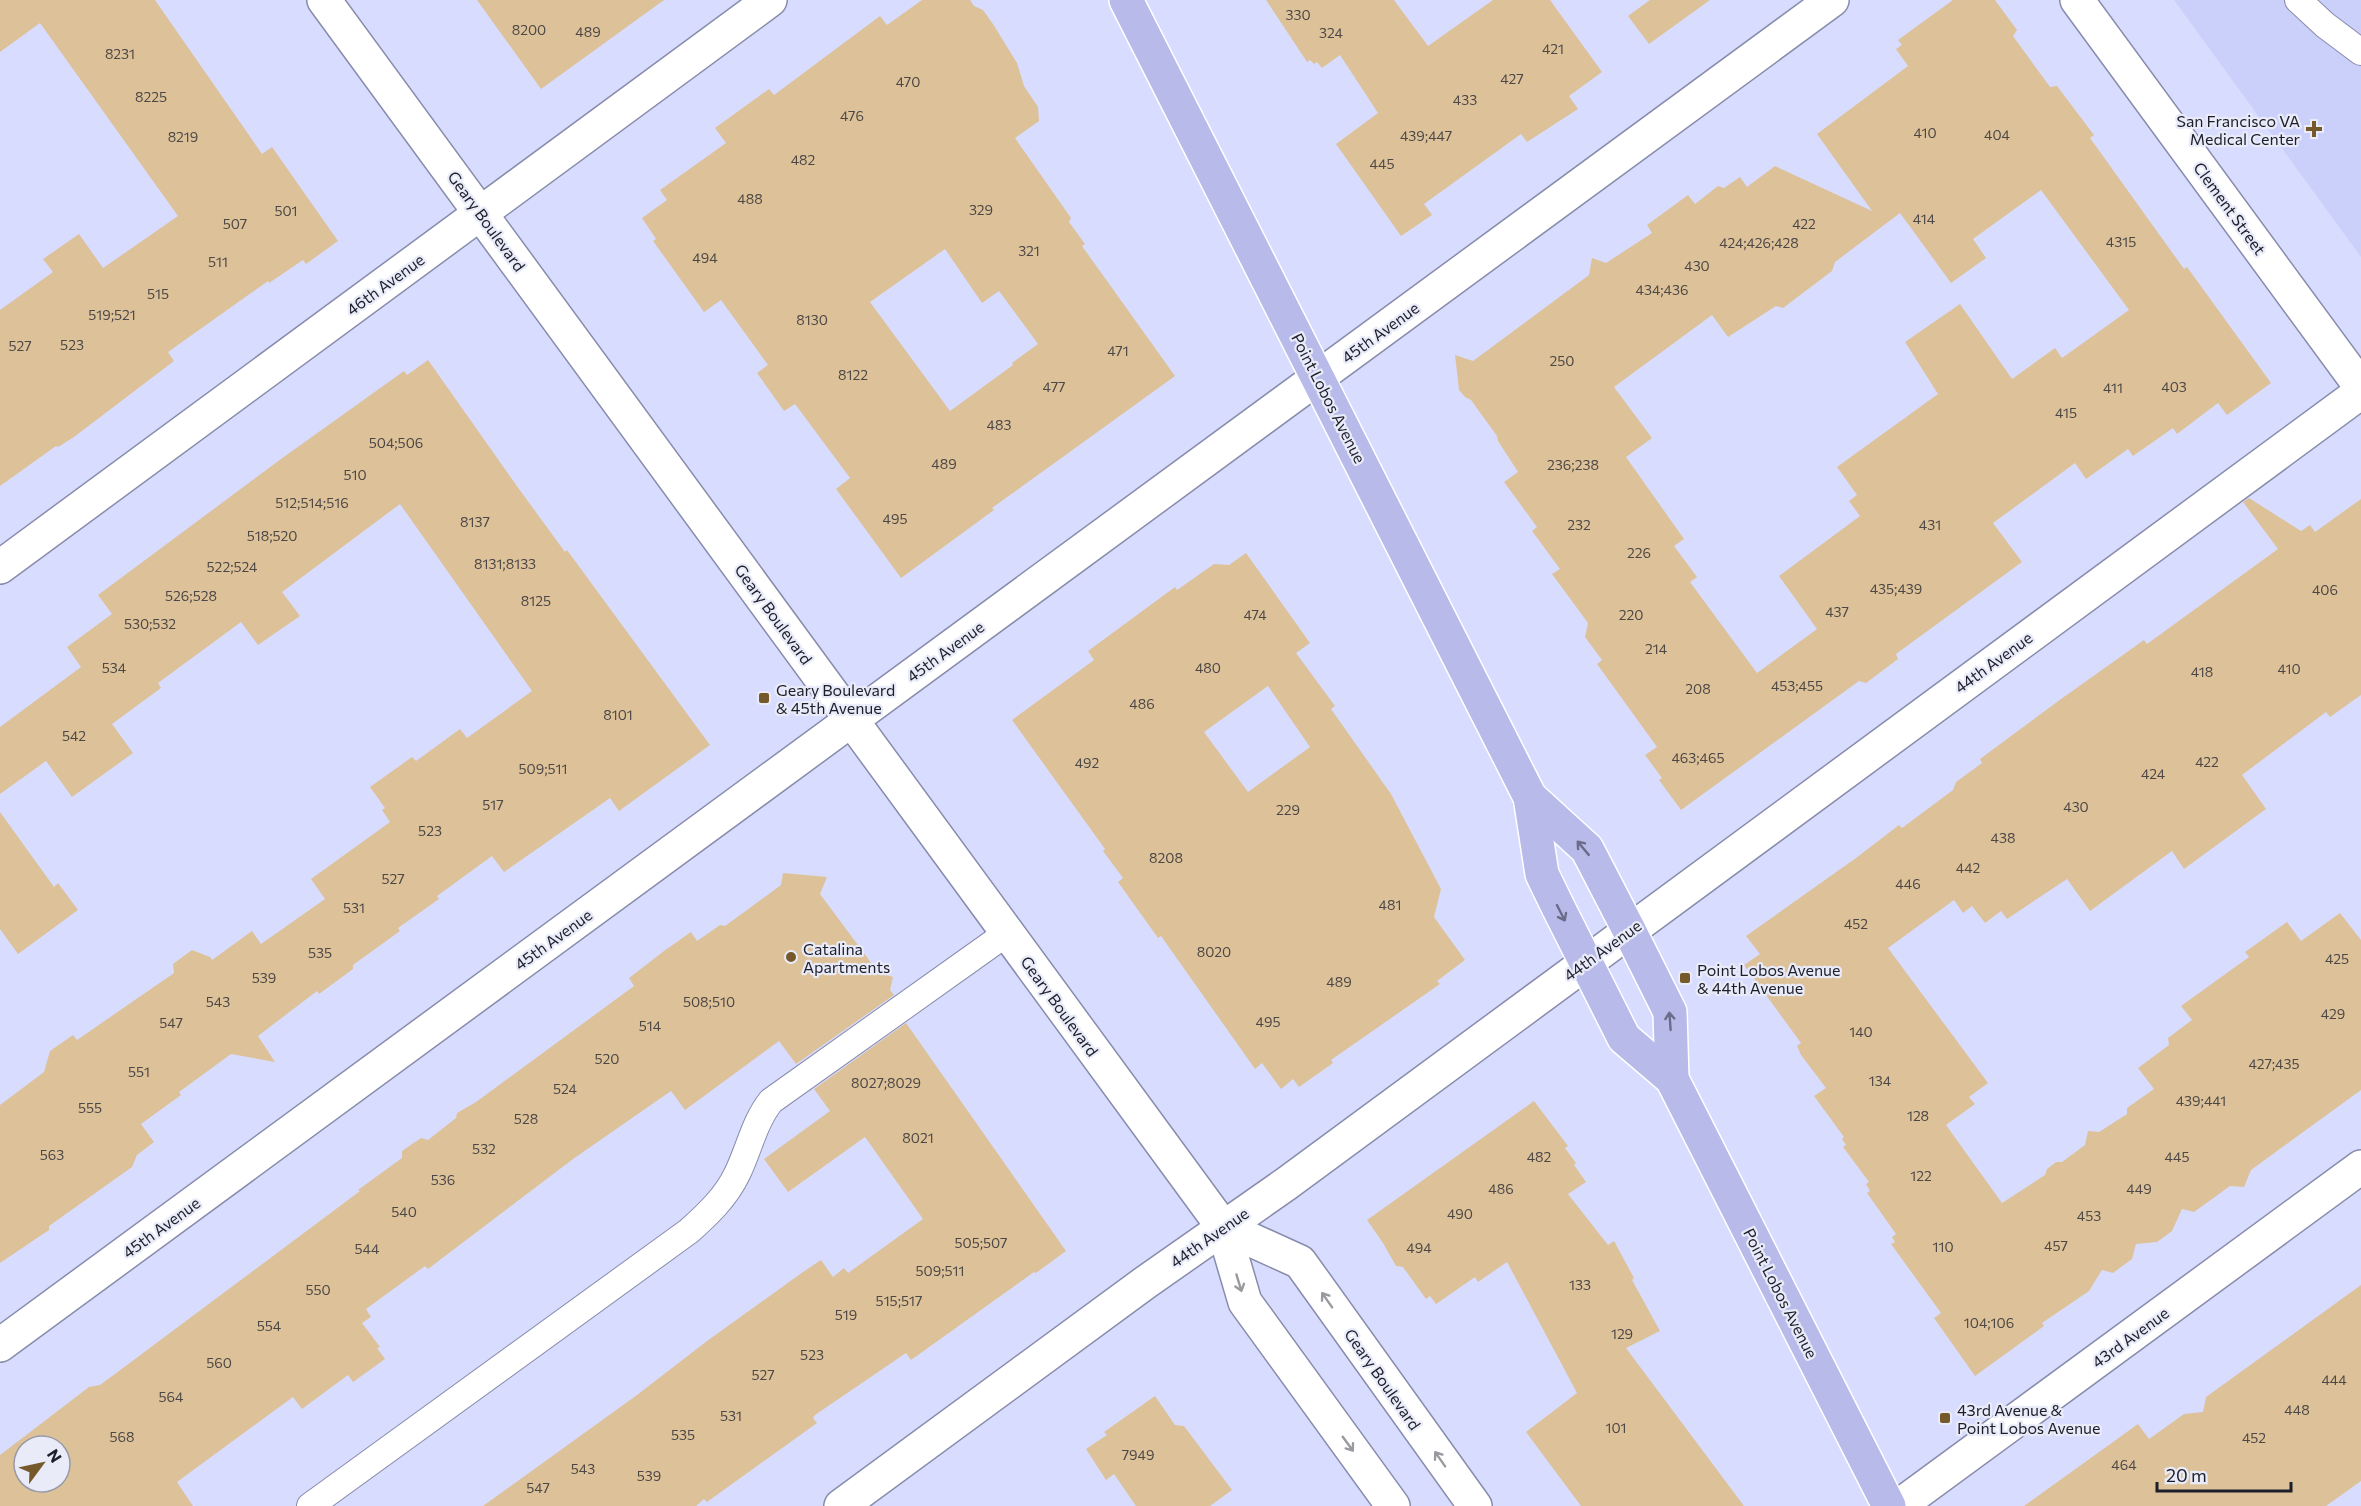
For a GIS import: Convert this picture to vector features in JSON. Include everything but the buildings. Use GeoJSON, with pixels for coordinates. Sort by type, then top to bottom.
{"type":"FeatureCollection","features":[{"type":"Feature","properties":{"kind":"main road","name":"Point Lobos Avenue"},"geometry":{"type":"LineString","coordinates":[[1126,0],[1530,797],[1542,874],[1585,962],[1624,1038],[1672,1079],[1889,1506]]}},
{"type":"Feature","properties":{"kind":"main road","name":"Point Lobos Avenue"},"geometry":{"type":"LineString","coordinates":[[1530,797],[1587,849],[1629,930],[1670,1012],[1672,1079]]}},
{"type":"Feature","properties":{"kind":"street","name":"Geary Boulevard"},"geometry":{"type":"LineString","coordinates":[[324,0],[1223,1227],[1245,1302],[1393,1506]]}},
{"type":"Feature","properties":{"kind":"street","name":"46th Avenue"},"geometry":{"type":"LineString","coordinates":[[0,567],[770,0]]}},
{"type":"Feature","properties":{"kind":"street","name":"45th Avenue"},"geometry":{"type":"LineString","coordinates":[[0,1345],[1832,0]]}},
{"type":"Feature","properties":{"kind":"street","name":"Clement Street"},"geometry":{"type":"LineString","coordinates":[[2077,0],[2361,387]]}},
{"type":"Feature","properties":{"kind":"street","name":"44th Avenue"},"geometry":{"type":"LineString","coordinates":[[841,1506],[1146,1282],[1286,1184],[2361,392]]}},
{"type":"Feature","properties":{"kind":"street","name":"43rd Avenue"},"geometry":{"type":"LineString","coordinates":[[1899,1506],[2361,1167]]}},
{"type":"Feature","properties":{"kind":"street","name":"Geary Boulevard"},"geometry":{"type":"LineString","coordinates":[[1223,1227],[1300,1262],[1474,1506]]}},
{"type":"Feature","properties":{"kind":"lane"},"geometry":{"type":"LineString","coordinates":[[2298,0],[2325,25],[2361,52]]}},
{"type":"Feature","properties":{"kind":"lane"},"geometry":{"type":"LineString","coordinates":[[310,1506],[688,1231],[714,1208],[727,1191],[737,1174],[762,1112],[771,1101],[1007,933]]}},
{"type":"Feature","properties":{"kind":"shaded area","name":"San Francisco VA Medical Center"},"geometry":{"type":"Polygon","coordinates":[[[2174,0],[2361,0],[2361,257],[2174,0]]]}},
{"type":"Feature","properties":{"kind":"place","name":"San Francisco VA Medical Center"},"geometry":{"type":"Point","coordinates":[2314,129]}},
{"type":"Feature","properties":{"kind":"place","name":"Geary Boulevard & 45th Avenue"},"geometry":{"type":"Point","coordinates":[764,698]}},
{"type":"Feature","properties":{"kind":"place","name":"Catalina Apartments"},"geometry":{"type":"Point","coordinates":[791,957]}},
{"type":"Feature","properties":{"kind":"place","name":"Point Lobos Avenue & 44th Avenue"},"geometry":{"type":"Point","coordinates":[1685,978]}},
{"type":"Feature","properties":{"kind":"place","name":"43rd Avenue & Point Lobos Avenue"},"geometry":{"type":"Point","coordinates":[1945,1418]}}]}
